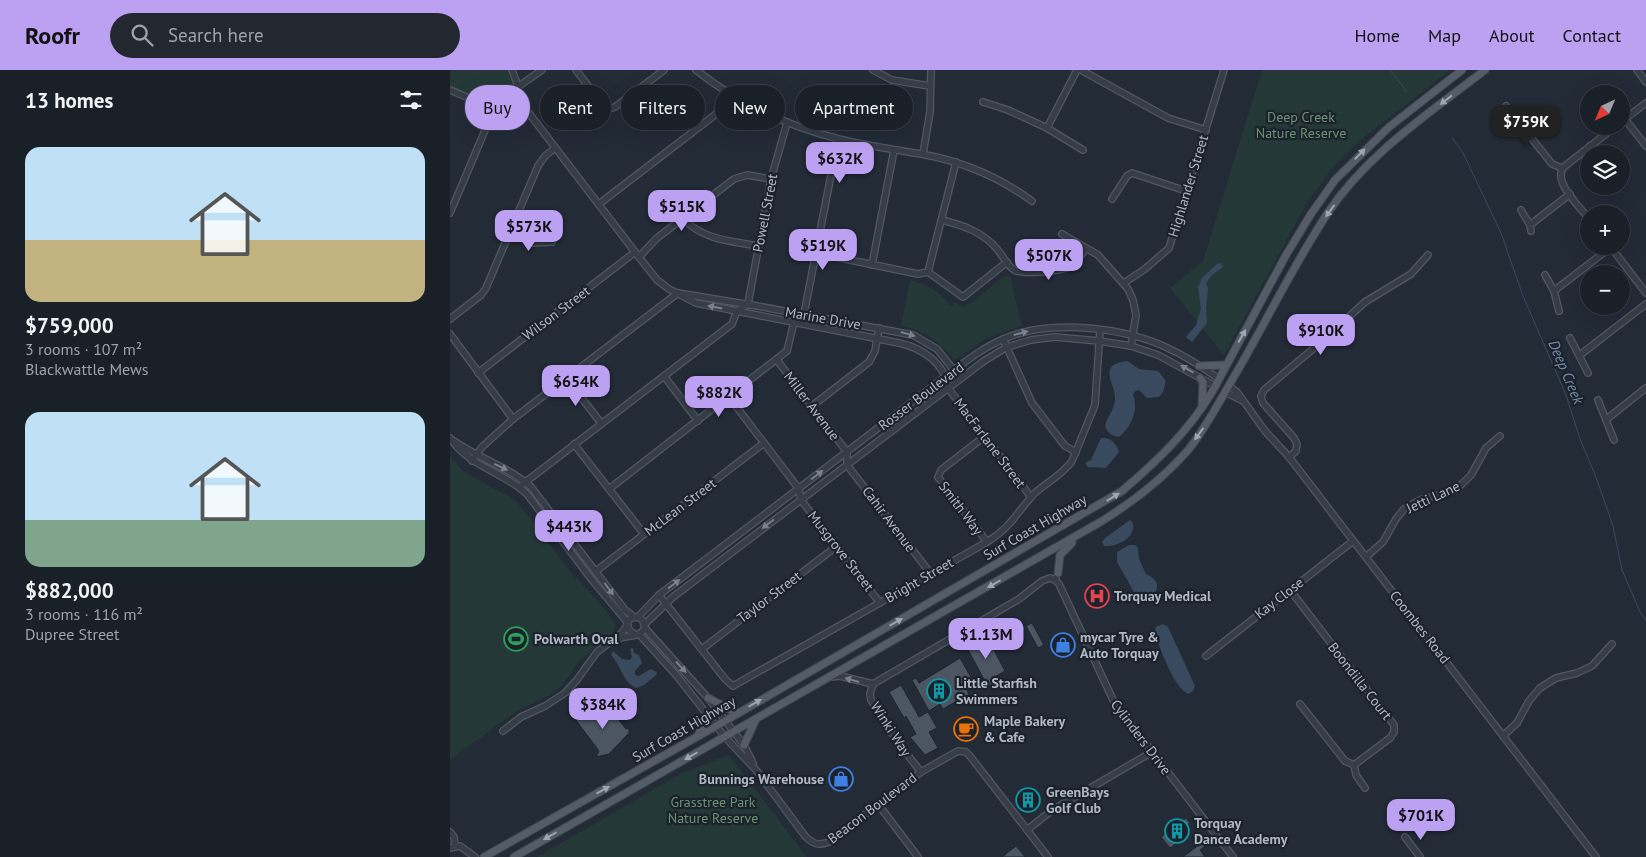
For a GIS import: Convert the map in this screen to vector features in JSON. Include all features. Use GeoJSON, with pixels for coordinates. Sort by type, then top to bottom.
{"type":"FeatureCollection","features":[{"type":"Feature","properties":{"kind":"main road","name":"Surf Coast Highway"},"geometry":{"type":"LineString","coordinates":[[484,857],[725,721],[1122,491],[1167,452],[1202,407],[1311,214],[1335,180],[1389,127],[1462,70]]}},
{"type":"Feature","properties":{"kind":"main road","name":"Surf Coast Highway"},"geometry":{"type":"LineString","coordinates":[[514,857],[1102,521],[1135,499],[1170,468],[1203,430],[1284,286],[1328,213],[1360,172],[1394,140],[1485,70]]}},
{"type":"Feature","properties":{"kind":"main road"},"geometry":{"type":"LineString","coordinates":[[1273,280],[1284,286]]}},
{"type":"Feature","properties":{"kind":"main road"},"geometry":{"type":"LineString","coordinates":[[1200,366],[1226,365]]}},
{"type":"Feature","properties":{"kind":"main road"},"geometry":{"type":"LineString","coordinates":[[1200,378],[1203,382],[1202,407]]}},
{"type":"Feature","properties":{"kind":"main road"},"geometry":{"type":"LineString","coordinates":[[1217,382],[1227,389]]}},
{"type":"Feature","properties":{"kind":"main road"},"geometry":{"type":"LineString","coordinates":[[1056,576],[1058,562],[1063,550],[1095,529],[1102,521]]}},
{"type":"Feature","properties":{"kind":"main road"},"geometry":{"type":"LineString","coordinates":[[708,698],[738,713]]}},
{"type":"Feature","properties":{"kind":"main road"},"geometry":{"type":"LineString","coordinates":[[698,736],[706,713]]}},
{"type":"Feature","properties":{"kind":"main road"},"geometry":{"type":"LineString","coordinates":[[744,745],[756,719]]}},
{"type":"Feature","properties":{"kind":"street"},"geometry":{"type":"LineString","coordinates":[[512,70],[518,85]]}},
{"type":"Feature","properties":{"kind":"street"},"geometry":{"type":"LineString","coordinates":[[520,85],[542,70]]}},
{"type":"Feature","properties":{"kind":"street"},"geometry":{"type":"LineString","coordinates":[[576,70],[602,105],[609,109],[615,107],[664,70]]}},
{"type":"Feature","properties":{"kind":"street"},"geometry":{"type":"LineString","coordinates":[[696,70],[718,85]]}},
{"type":"Feature","properties":{"kind":"street"},"geometry":{"type":"LineString","coordinates":[[873,70],[892,80],[930,86]]}},
{"type":"Feature","properties":{"kind":"street"},"geometry":{"type":"LineString","coordinates":[[923,154],[930,112],[931,70]]}},
{"type":"Feature","properties":{"kind":"street"},"geometry":{"type":"LineString","coordinates":[[1048,128],[1076,70]]}},
{"type":"Feature","properties":{"kind":"street"},"geometry":{"type":"LineString","coordinates":[[1081,70],[1168,118],[1206,130]]}},
{"type":"Feature","properties":{"kind":"street","name":"Highlander Street"},"geometry":{"type":"LineString","coordinates":[[1124,283],[1169,248],[1224,70]]}},
{"type":"Feature","properties":{"kind":"street"},"geometry":{"type":"LineString","coordinates":[[1636,70],[1646,82]]}},
{"type":"Feature","properties":{"kind":"street"},"geometry":{"type":"LineString","coordinates":[[450,90],[465,96]]}},
{"type":"Feature","properties":{"kind":"street"},"geometry":{"type":"LineString","coordinates":[[983,102],[1008,110],[1048,128],[1084,150]]}},
{"type":"Feature","properties":{"kind":"street"},"geometry":{"type":"LineString","coordinates":[[1630,116],[1646,103]]}},
{"type":"Feature","properties":{"kind":"street"},"geometry":{"type":"LineString","coordinates":[[1506,106],[1552,164],[1562,168]]}},
{"type":"Feature","properties":{"kind":"street","name":"Marine Drive"},"geometry":{"type":"LineString","coordinates":[[530,115],[657,280],[696,303],[917,348],[931,358],[946,376]]}},
{"type":"Feature","properties":{"kind":"street"},"geometry":{"type":"LineString","coordinates":[[599,204],[715,115]]}},
{"type":"Feature","properties":{"kind":"street"},"geometry":{"type":"LineString","coordinates":[[785,122],[838,139],[923,154],[956,162],[999,180],[1032,201]]}},
{"type":"Feature","properties":{"kind":"street","name":"Powell Street"},"geometry":{"type":"LineString","coordinates":[[748,304],[771,179],[788,123]]}},
{"type":"Feature","properties":{"kind":"street"},"geometry":{"type":"LineString","coordinates":[[1630,129],[1646,146]]}},
{"type":"Feature","properties":{"kind":"street"},"geometry":{"type":"LineString","coordinates":[[450,213],[485,130]]}},
{"type":"Feature","properties":{"kind":"street"},"geometry":{"type":"LineString","coordinates":[[1591,145],[1604,135]]}},
{"type":"Feature","properties":{"kind":"street"},"geometry":{"type":"LineString","coordinates":[[609,489],[784,355],[789,347],[794,322],[804,314],[838,139]]}},
{"type":"Feature","properties":{"kind":"street"},"geometry":{"type":"LineString","coordinates":[[450,319],[481,295],[486,288],[538,166],[545,156],[555,148]]}},
{"type":"Feature","properties":{"kind":"street"},"geometry":{"type":"LineString","coordinates":[[872,265],[894,150]]}},
{"type":"Feature","properties":{"kind":"street"},"geometry":{"type":"LineString","coordinates":[[1580,154],[1562,168],[1561,182],[1580,207]]}},
{"type":"Feature","properties":{"kind":"street"},"geometry":{"type":"LineString","coordinates":[[928,272],[956,162]]}},
{"type":"Feature","properties":{"kind":"street"},"geometry":{"type":"LineString","coordinates":[[1112,199],[1127,176],[1132,173],[1186,191]]}},
{"type":"Feature","properties":{"kind":"street","name":"Wilson Street"},"geometry":{"type":"LineString","coordinates":[[478,373],[637,255],[738,176],[748,175],[771,179]]}},
{"type":"Feature","properties":{"kind":"street"},"geometry":{"type":"LineString","coordinates":[[1521,210],[1530,228],[1570,194]]}},
{"type":"Feature","properties":{"kind":"street"},"geometry":{"type":"LineString","coordinates":[[683,218],[692,228],[709,236],[758,246]]}},
{"type":"Feature","properties":{"kind":"street"},"geometry":{"type":"LineString","coordinates":[[942,220],[970,229],[984,237],[1013,269],[1021,273],[1070,267],[1086,248]]}},
{"type":"Feature","properties":{"kind":"street"},"geometry":{"type":"LineString","coordinates":[[510,234],[534,243],[552,242]]}},
{"type":"Feature","properties":{"kind":"street"},"geometry":{"type":"LineString","coordinates":[[1062,234],[1098,255],[1124,283],[1134,300],[1136,315],[1131,346]]}},
{"type":"Feature","properties":{"kind":"street"},"geometry":{"type":"LineString","coordinates":[[816,253],[922,274],[928,272]]}},
{"type":"Feature","properties":{"kind":"street"},"geometry":{"type":"LineString","coordinates":[[1289,457],[1296,451],[1296,441],[1263,403],[1261,396],[1264,390],[1326,338],[1365,302],[1411,274],[1428,255]]}},
{"type":"Feature","properties":{"kind":"street"},"geometry":{"type":"LineString","coordinates":[[1554,290],[1600,255]]}},
{"type":"Feature","properties":{"kind":"street"},"geometry":{"type":"LineString","coordinates":[[1617,255],[1645,289]]}},
{"type":"Feature","properties":{"kind":"street"},"geometry":{"type":"LineString","coordinates":[[928,272],[963,297],[1008,262]]}},
{"type":"Feature","properties":{"kind":"street"},"geometry":{"type":"LineString","coordinates":[[1545,275],[1554,290],[1559,311]]}},
{"type":"Feature","properties":{"kind":"street"},"geometry":{"type":"LineString","coordinates":[[472,461],[482,447],[513,419],[678,293]]}},
{"type":"Feature","properties":{"kind":"street","name":"Marine Drive"},"geometry":{"type":"LineString","coordinates":[[678,293],[879,328],[922,339],[937,349],[960,378]]}},
{"type":"Feature","properties":{"kind":"street"},"geometry":{"type":"LineString","coordinates":[[519,487],[732,324],[737,312],[748,304]]}},
{"type":"Feature","properties":{"kind":"street"},"geometry":{"type":"LineString","coordinates":[[1580,355],[1646,304]]}},
{"type":"Feature","properties":{"kind":"street","name":"Rosser Boulevard"},"geometry":{"type":"LineString","coordinates":[[502,731],[521,717],[545,706],[565,692],[576,681],[597,652],[622,633],[627,624],[659,595],[954,370],[980,351],[1003,339],[1042,328],[1073,327],[1134,336],[1160,345],[1200,366],[1217,382]]}},
{"type":"Feature","properties":{"kind":"street"},"geometry":{"type":"LineString","coordinates":[[812,406],[869,362],[874,355],[879,328]]}},
{"type":"Feature","properties":{"kind":"street","name":"Bright Street"},"geometry":{"type":"LineString","coordinates":[[666,603],[727,682],[735,685],[987,542],[1007,528],[1031,497],[1067,468],[1076,452],[1095,405],[1100,330]]}},
{"type":"Feature","properties":{"kind":"street"},"geometry":{"type":"LineString","coordinates":[[450,334],[513,419]]}},
{"type":"Feature","properties":{"kind":"street","name":"Rosser Boulevard"},"geometry":{"type":"LineString","coordinates":[[638,634],[666,603],[960,378],[990,356],[1007,348],[1044,338],[1068,337],[1131,346],[1158,355],[1200,378],[1217,382]]}},
{"type":"Feature","properties":{"kind":"street"},"geometry":{"type":"LineString","coordinates":[[1570,338],[1588,373]]}},
{"type":"Feature","properties":{"kind":"street"},"geometry":{"type":"LineString","coordinates":[[1003,339],[1032,402],[1065,446],[1076,452]]}},
{"type":"Feature","properties":{"kind":"street","name":"Miller Avenue"},"geometry":{"type":"LineString","coordinates":[[777,360],[848,452]]}},
{"type":"Feature","properties":{"kind":"street"},"geometry":{"type":"LineString","coordinates":[[664,376],[698,421]]}},
{"type":"Feature","properties":{"kind":"street"},"geometry":{"type":"LineString","coordinates":[[946,376],[948,388]]}},
{"type":"Feature","properties":{"kind":"street"},"geometry":{"type":"LineString","coordinates":[[567,379],[601,423]]}},
{"type":"Feature","properties":{"kind":"street","name":"MacFarlane Street"},"geometry":{"type":"LineString","coordinates":[[948,388],[1031,497]]}},
{"type":"Feature","properties":{"kind":"street"},"geometry":{"type":"LineString","coordinates":[[1607,418],[1646,388]]}},
{"type":"Feature","properties":{"kind":"street","name":"Coombes Road"},"geometry":{"type":"LineString","coordinates":[[1227,389],[1241,400],[1289,457],[1596,857]]}},
{"type":"Feature","properties":{"kind":"street"},"geometry":{"type":"LineString","coordinates":[[729,397],[799,489],[801,500]]}},
{"type":"Feature","properties":{"kind":"street"},"geometry":{"type":"LineString","coordinates":[[1598,400],[1607,418],[1614,440]]}},
{"type":"Feature","properties":{"kind":"street","name":"Smith Way"},"geometry":{"type":"LineString","coordinates":[[985,436],[938,474],[939,480],[987,542]]}},
{"type":"Feature","properties":{"kind":"street","name":"Jetti Lane"},"geometry":{"type":"LineString","coordinates":[[1366,557],[1383,542],[1396,518],[1404,509],[1422,499],[1453,491],[1471,474],[1486,448],[1500,436]]}},
{"type":"Feature","properties":{"kind":"street"},"geometry":{"type":"LineString","coordinates":[[450,438],[476,455],[526,482]]}},
{"type":"Feature","properties":{"kind":"street","name":"Beacon Boulevard"},"geometry":{"type":"LineString","coordinates":[[450,438],[457,448],[472,461],[519,487],[535,504],[627,624],[629,630],[638,634],[673,672],[724,736],[756,770],[800,830],[815,844],[822,845],[828,842],[921,772],[958,751],[966,752],[970,756],[1028,830]]}},
{"type":"Feature","properties":{"kind":"street","name":"McLean Street"},"geometry":{"type":"LineString","coordinates":[[596,571],[764,443]]}},
{"type":"Feature","properties":{"kind":"street"},"geometry":{"type":"LineString","coordinates":[[574,444],[644,534]]}},
{"type":"Feature","properties":{"kind":"street"},"geometry":{"type":"LineString","coordinates":[[450,453],[457,448]]}},
{"type":"Feature","properties":{"kind":"street"},"geometry":{"type":"LineString","coordinates":[[847,465],[848,452]]}},
{"type":"Feature","properties":{"kind":"street","name":"Cahir Avenue"},"geometry":{"type":"LineString","coordinates":[[847,465],[931,574]]}},
{"type":"Feature","properties":{"kind":"street","name":"Beacon Boulevard"},"geometry":{"type":"LineString","coordinates":[[526,482],[535,491],[625,610],[645,626],[708,698],[744,745],[756,770]]}},
{"type":"Feature","properties":{"kind":"street","name":"Musgrove Street"},"geometry":{"type":"LineString","coordinates":[[801,500],[880,603]]}},
{"type":"Feature","properties":{"kind":"street","name":"Kay Close"},"geometry":{"type":"LineString","coordinates":[[1206,656],[1353,541]]}},
{"type":"Feature","properties":{"kind":"street","name":"Taylor Street"},"geometry":{"type":"LineString","coordinates":[[702,648],[837,546]]}},
{"type":"Feature","properties":{"kind":"street","name":"Winki Way"},"geometry":{"type":"LineString","coordinates":[[921,772],[896,740],[871,700],[870,694],[873,684],[1020,599],[1042,581],[1056,576]]}},
{"type":"Feature","properties":{"kind":"street","name":"Cylinders Drive"},"geometry":{"type":"LineString","coordinates":[[1056,576],[1114,702],[1233,857]]}},
{"type":"Feature","properties":{"kind":"street","name":"Boondilla Court"},"geometry":{"type":"LineString","coordinates":[[1290,590],[1394,725],[1394,732],[1390,738],[1354,766]]}},
{"type":"Feature","properties":{"kind":"street"},"geometry":{"type":"LineString","coordinates":[[659,595],[666,603]]}},
{"type":"Feature","properties":{"kind":"street"},"geometry":{"type":"LineString","coordinates":[[613,640],[638,634]]}},
{"type":"Feature","properties":{"kind":"street"},"geometry":{"type":"LineString","coordinates":[[1503,736],[1517,723],[1529,702],[1540,688],[1556,678],[1583,672],[1592,666],[1612,644]]}},
{"type":"Feature","properties":{"kind":"street","name":"Winki Way"},"geometry":{"type":"LineString","coordinates":[[831,676],[840,676],[873,684]]}},
{"type":"Feature","properties":{"kind":"street"},"geometry":{"type":"LineString","coordinates":[[1300,704],[1345,761],[1354,766],[1356,775],[1365,788]]}},
{"type":"Feature","properties":{"kind":"street"},"geometry":{"type":"LineString","coordinates":[[1048,857],[1028,830],[1051,811],[1152,752]]}},
{"type":"Feature","properties":{"kind":"street"},"geometry":{"type":"LineString","coordinates":[[878,804],[918,857]]}},
{"type":"Feature","properties":{"kind":"street"},"geometry":{"type":"LineString","coordinates":[[450,832],[454,837],[452,847],[460,846],[466,854],[475,857]]}},
{"type":"Feature","properties":{"kind":"street"},"geometry":{"type":"LineString","coordinates":[[1405,837],[1420,857]]}},
{"type":"Feature","properties":{"kind":"green space"},"geometry":{"type":"Polygon","coordinates":[[[450,70],[507,70],[513,85],[465,85],[465,94],[450,87],[450,70]]]}},
{"type":"Feature","properties":{"kind":"green space","name":"Deep Creek Nature Reserve"},"geometry":{"type":"Polygon","coordinates":[[[1262,70],[1450,70],[1356,144],[1332,169],[1308,201],[1224,355],[1170,288],[1203,261],[1262,70]]]}},
{"type":"Feature","properties":{"kind":"green space"},"geometry":{"type":"Polygon","coordinates":[[[1010,275],[1022,326],[987,338],[955,360],[944,348],[925,334],[901,326],[910,280],[933,289],[951,306],[955,302],[962,307],[1010,275]]]}},
{"type":"Feature","properties":{"kind":"green space"},"geometry":{"type":"Polygon","coordinates":[[[450,456],[463,471],[516,501],[535,524],[540,526],[539,530],[575,578],[615,623],[614,632],[579,661],[561,687],[548,696],[517,711],[450,760],[450,456]]]}},
{"type":"Feature","properties":{"kind":"green space","name":"Grasstree Park Nature Reserve"},"geometry":{"type":"Polygon","coordinates":[[[729,755],[807,857],[537,857],[682,773],[729,755]]]}},
{"type":"Feature","properties":{"kind":"water"},"geometry":{"type":"Polygon","coordinates":[[[1221,263],[1223,267],[1212,275],[1206,283],[1208,288],[1207,323],[1192,342],[1186,337],[1196,325],[1201,309],[1198,287],[1202,278],[1217,264],[1221,263]]]}},
{"type":"Feature","properties":{"kind":"water"},"geometry":{"type":"Polygon","coordinates":[[[1127,361],[1139,369],[1158,371],[1166,381],[1163,392],[1159,397],[1147,398],[1139,390],[1135,391],[1133,395],[1135,406],[1133,418],[1127,429],[1119,437],[1110,434],[1105,426],[1115,400],[1110,371],[1117,363],[1127,361]]]}},
{"type":"Feature","properties":{"kind":"water"},"geometry":{"type":"Polygon","coordinates":[[[1101,438],[1108,438],[1113,441],[1119,452],[1106,468],[1088,467],[1085,463],[1091,460],[1101,438]]]}},
{"type":"Feature","properties":{"kind":"water"},"geometry":{"type":"Polygon","coordinates":[[[1130,520],[1133,523],[1133,528],[1129,537],[1120,543],[1104,546],[1102,542],[1105,538],[1130,520]]]}},
{"type":"Feature","properties":{"kind":"water"},"geometry":{"type":"Polygon","coordinates":[[[1129,545],[1135,545],[1138,548],[1139,559],[1146,574],[1155,580],[1157,584],[1155,594],[1147,600],[1139,601],[1117,562],[1117,552],[1129,545]]]}},
{"type":"Feature","properties":{"kind":"water"},"geometry":{"type":"Polygon","coordinates":[[[1163,624],[1168,627],[1195,686],[1193,691],[1188,694],[1172,675],[1154,632],[1156,627],[1163,624]]]}},
{"type":"Feature","properties":{"kind":"water"},"geometry":{"type":"Polygon","coordinates":[[[633,648],[634,653],[639,655],[642,663],[635,671],[635,675],[639,676],[651,669],[657,672],[644,685],[636,688],[631,685],[611,655],[613,651],[622,659],[630,660],[632,657],[630,649],[633,648]]]}},
{"type":"Feature","properties":{"kind":"building"},"geometry":{"type":"Polygon","coordinates":[[[1032,623],[1044,645],[1038,648],[1026,626],[1032,623]]]}},
{"type":"Feature","properties":{"kind":"building"},"geometry":{"type":"Polygon","coordinates":[[[986,635],[1005,671],[993,678],[996,683],[988,687],[966,646],[986,635]]]}},
{"type":"Feature","properties":{"kind":"building","name":"mycar Tyre & Auto Torquay"},"geometry":{"type":"Polygon","coordinates":[[[1071,635],[1076,643],[1054,655],[1050,647],[1071,635]]]}},
{"type":"Feature","properties":{"kind":"building"},"geometry":{"type":"Polygon","coordinates":[[[960,658],[976,686],[967,691],[969,694],[943,709],[940,704],[929,711],[912,680],[916,678],[919,683],[960,658]]]}},
{"type":"Feature","properties":{"kind":"building"},"geometry":{"type":"Polygon","coordinates":[[[901,685],[919,717],[928,712],[937,728],[929,732],[938,748],[925,755],[910,737],[916,734],[889,692],[901,685]]]}},
{"type":"Feature","properties":{"kind":"building"},"geometry":{"type":"Polygon","coordinates":[[[606,704],[626,729],[629,728],[629,733],[609,754],[596,757],[599,751],[575,719],[588,710],[592,715],[606,704]]]}},
{"type":"Feature","properties":{"kind":"building","name":"Torquay Dance Academy"},"geometry":{"type":"Polygon","coordinates":[[[1186,818],[1190,823],[1183,828],[1188,835],[1170,848],[1161,837],[1186,818]]]}},
{"type":"Feature","properties":{"kind":"building"},"geometry":{"type":"Polygon","coordinates":[[[1204,841],[1207,844],[1200,850],[1205,857],[1183,857],[1204,841]]]}},
{"type":"Feature","properties":{"kind":"building"},"geometry":{"type":"Polygon","coordinates":[[[1016,846],[1025,857],[1002,857],[1016,846]]]}},
{"type":"Feature","properties":{"kind":"waterway","name":"Deep Creek"},"geometry":{"type":"LineString","coordinates":[[1390,70],[1407,92]]}},
{"type":"Feature","properties":{"kind":"waterway","name":"Deep Creek"},"geometry":{"type":"LineString","coordinates":[[1452,138],[1463,153],[1501,233],[1523,296],[1566,395],[1580,439],[1596,477],[1613,526],[1622,570],[1641,614],[1646,620]]}},
{"type":"Feature","properties":{"kind":"place","name":"Torquay Medical"},"geometry":{"type":"Point","coordinates":[1097,596]}},
{"type":"Feature","properties":{"kind":"place","name":"Polwarth Oval"},"geometry":{"type":"Point","coordinates":[516,639]}},
{"type":"Feature","properties":{"kind":"place","name":"mycar Tyre & Auto Torquay"},"geometry":{"type":"Point","coordinates":[1063,645]}},
{"type":"Feature","properties":{"kind":"place","name":"Little Starfish Swimmers"},"geometry":{"type":"Point","coordinates":[939,691]}},
{"type":"Feature","properties":{"kind":"place","name":"Maple Bakery & Cafe"},"geometry":{"type":"Point","coordinates":[966,729]}},
{"type":"Feature","properties":{"kind":"place","name":"Bunnings Warehouse"},"geometry":{"type":"Point","coordinates":[841,779]}},
{"type":"Feature","properties":{"kind":"place","name":"GreenBays Golf Club"},"geometry":{"type":"Point","coordinates":[1028,800]}},
{"type":"Feature","properties":{"kind":"place","name":"Torquay Dance Academy"},"geometry":{"type":"Point","coordinates":[1177,831]}}]}
